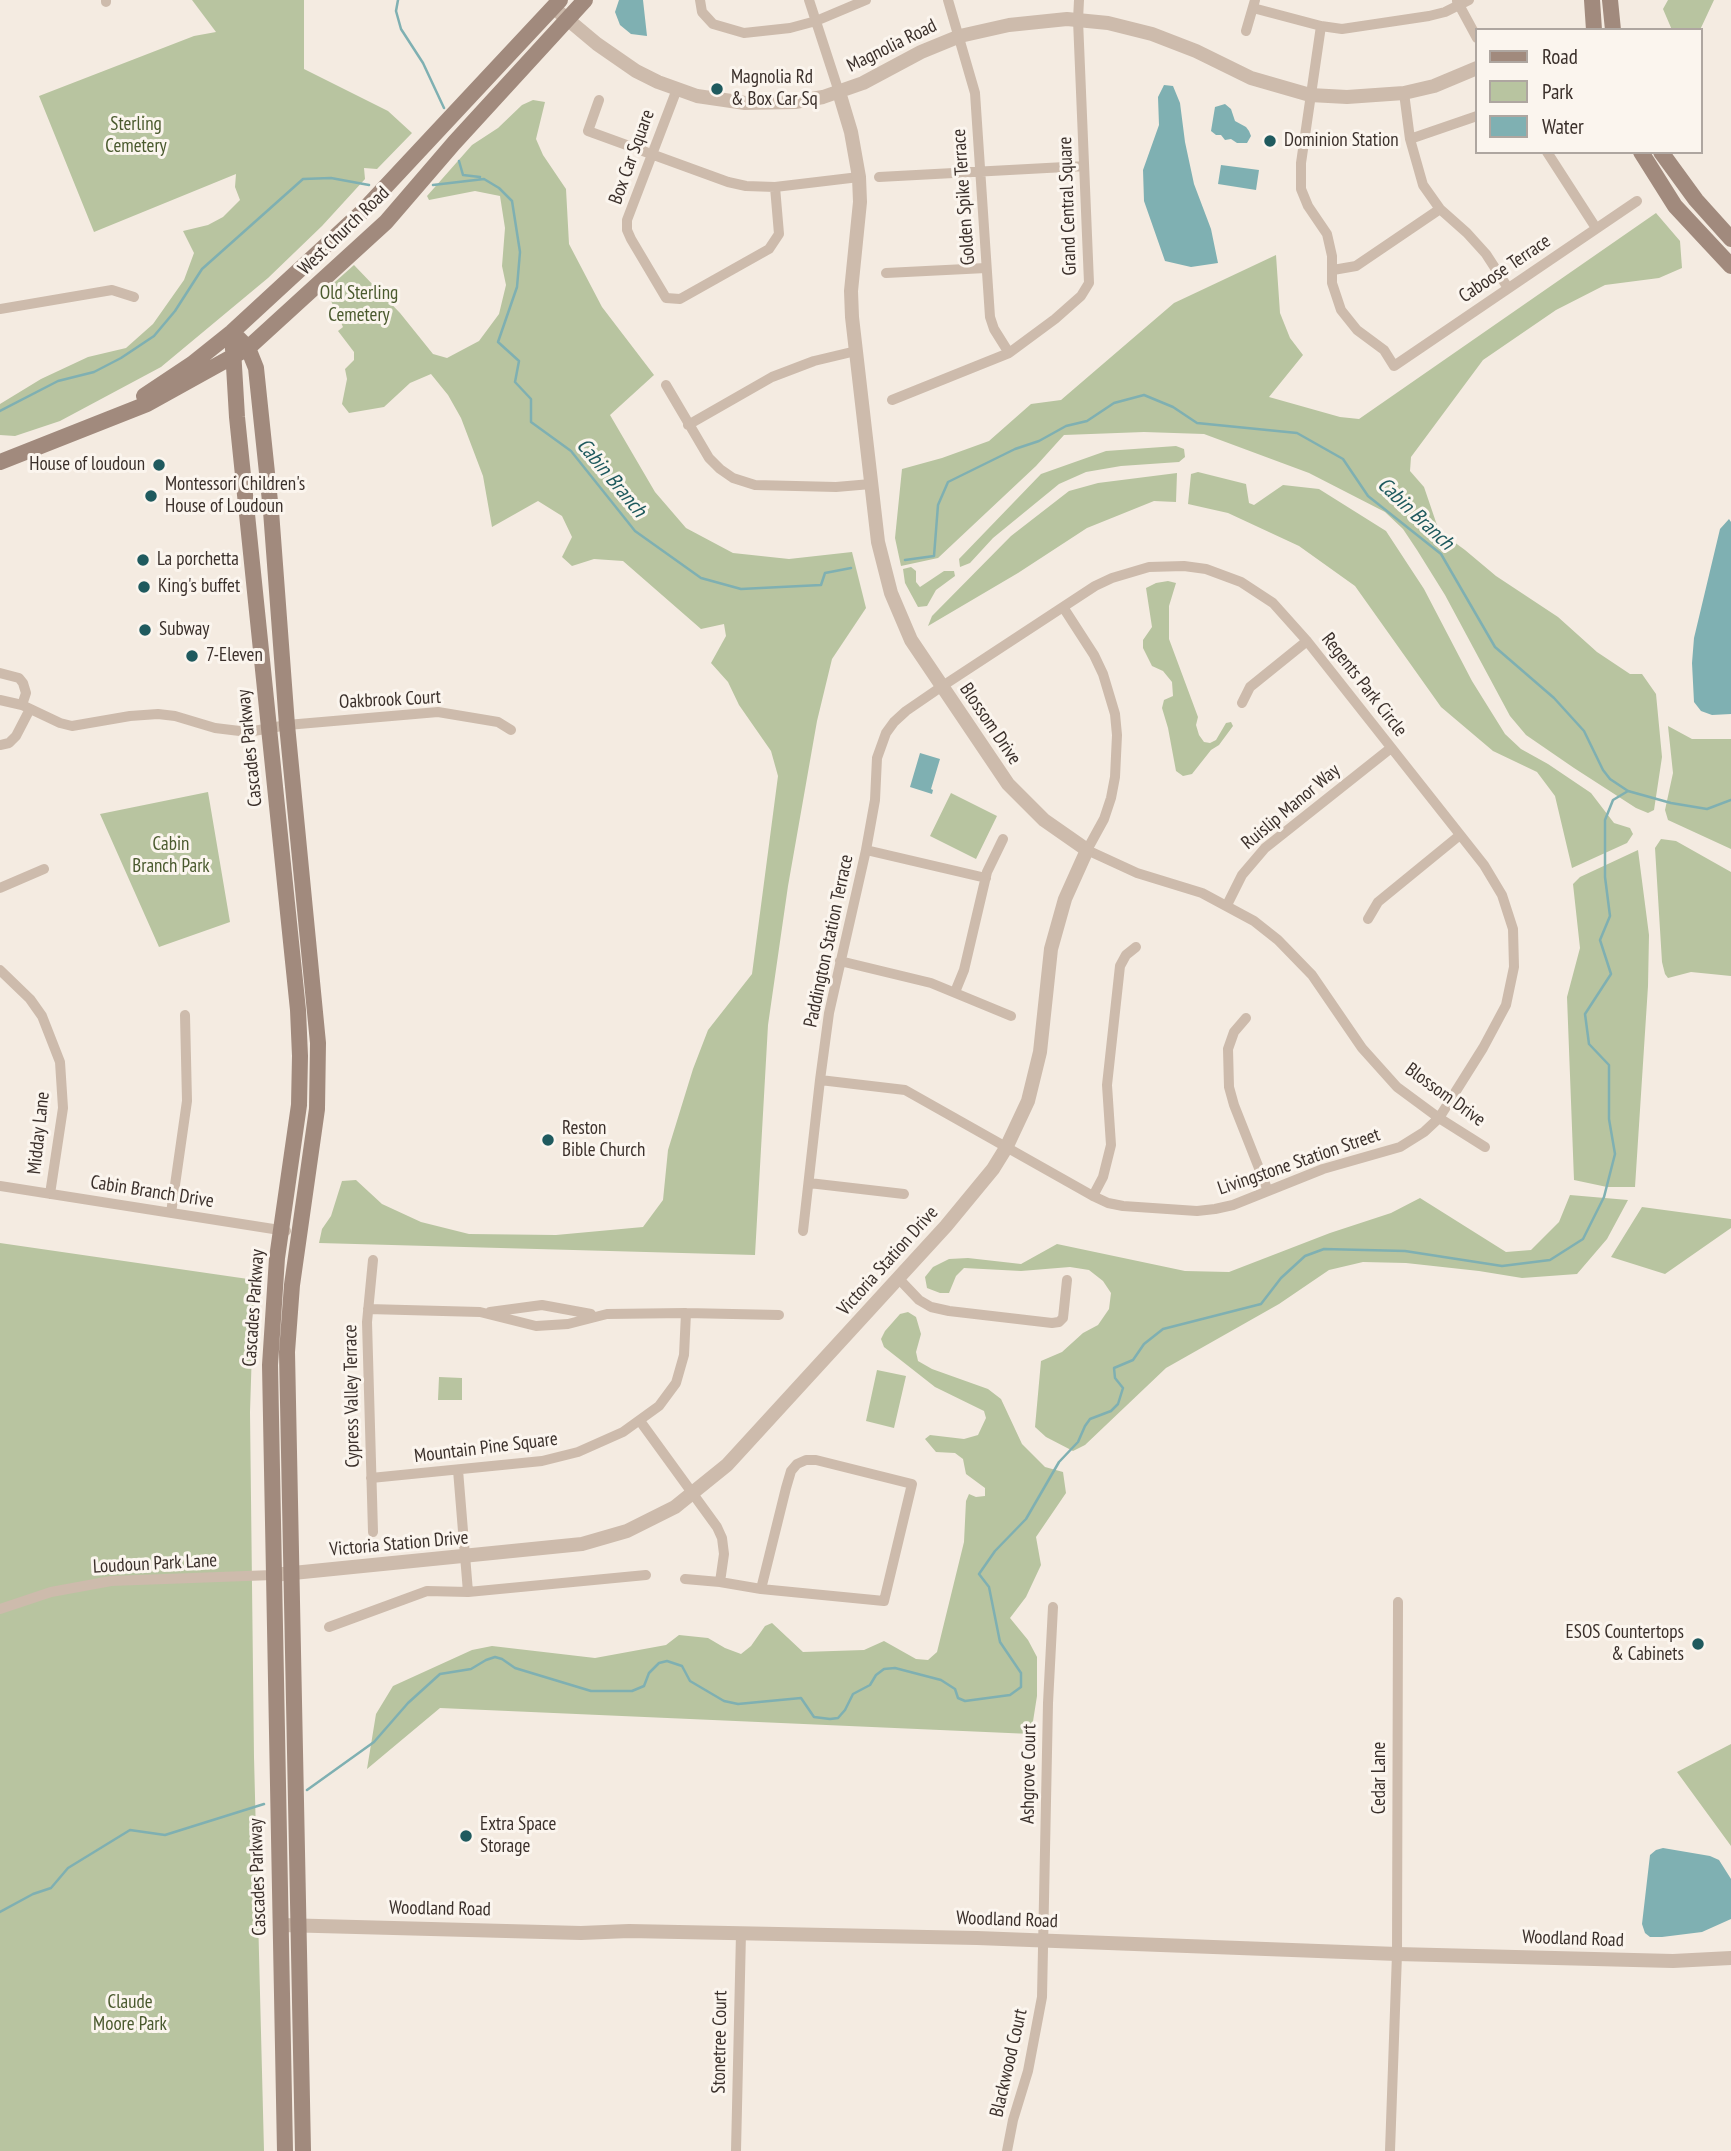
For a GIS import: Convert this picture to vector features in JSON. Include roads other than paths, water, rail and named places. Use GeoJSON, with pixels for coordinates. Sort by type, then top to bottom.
{"type":"FeatureCollection","features":[{"type":"Feature","properties":{"kind":"main road","name":"West Church Road"},"geometry":{"type":"LineString","coordinates":[[0,463],[166,395],[248,348],[386,222],[454,143],[586,0]]}},
{"type":"Feature","properties":{"kind":"main road"},"geometry":{"type":"LineString","coordinates":[[1590,28],[1592,0]]}},
{"type":"Feature","properties":{"kind":"main road"},"geometry":{"type":"LineString","coordinates":[[1610,0],[1612,27]]}},
{"type":"Feature","properties":{"kind":"main road","name":"West Church Road"},"geometry":{"type":"LineString","coordinates":[[83,428],[148,393],[192,364],[232,332],[360,214],[553,3]]}},
{"type":"Feature","properties":{"kind":"main road"},"geometry":{"type":"LineString","coordinates":[[1642,154],[1675,206],[1731,266]]}},
{"type":"Feature","properties":{"kind":"main road"},"geometry":{"type":"LineString","coordinates":[[1662,154],[1696,200],[1731,239]]}},
{"type":"Feature","properties":{"kind":"main road","name":"Cascades Parkway"},"geometry":{"type":"LineString","coordinates":[[232,332],[248,348],[256,368],[318,1054],[317,1109],[292,1285],[287,1352],[303,2151]]}},
{"type":"Feature","properties":{"kind":"main road","name":"Cascades Parkway"},"geometry":{"type":"LineString","coordinates":[[232,332],[237,417],[298,1010],[300,1056],[299,1105],[281,1230],[272,1313],[270,1365],[285,2151]]}},
{"type":"Feature","properties":{"kind":"street"},"geometry":{"type":"LineString","coordinates":[[700,0],[702,12],[713,24],[744,33],[790,28],[816,21],[866,0]]}},
{"type":"Feature","properties":{"kind":"street"},"geometry":{"type":"LineString","coordinates":[[809,0],[839,92]]}},
{"type":"Feature","properties":{"kind":"street","name":"Golden Spike Terrace"},"geometry":{"type":"LineString","coordinates":[[948,0],[975,93],[990,317],[1009,353]]}},
{"type":"Feature","properties":{"kind":"street","name":"Grand Central Square"},"geometry":{"type":"LineString","coordinates":[[892,400],[1009,353],[1055,319],[1081,296],[1089,283],[1079,0]]}},
{"type":"Feature","properties":{"kind":"street"},"geometry":{"type":"LineString","coordinates":[[1246,31],[1254,4],[1321,26],[1350,28],[1429,16],[1462,2],[1476,36]]}},
{"type":"Feature","properties":{"kind":"street","name":"Magnolia Road"},"geometry":{"type":"LineString","coordinates":[[553,3],[567,19],[616,59],[636,71],[677,89],[720,100],[770,104],[823,97],[839,92],[960,36],[1009,24],[1078,20],[1108,23],[1152,34],[1196,51],[1251,78],[1310,95],[1347,97],[1404,93],[1446,82],[1476,68]]}},
{"type":"Feature","properties":{"kind":"street"},"geometry":{"type":"LineString","coordinates":[[1321,26],[1300,180],[1304,199],[1326,234],[1333,270],[1356,266],[1440,209]]}},
{"type":"Feature","properties":{"kind":"street","name":"Box Car Square"},"geometry":{"type":"LineString","coordinates":[[677,89],[629,213],[627,230],[661,293],[673,300],[680,299],[773,244],[779,234],[775,187]]}},
{"type":"Feature","properties":{"kind":"street","name":"Blossom Drive"},"geometry":{"type":"LineString","coordinates":[[839,92],[859,177],[859,226],[851,291],[878,542],[891,593],[911,640],[1008,784],[1044,820],[1087,850],[1112,863],[1202,893],[1254,921],[1296,957],[1327,995],[1350,1032],[1379,1069],[1416,1102],[1485,1147]]}},
{"type":"Feature","properties":{"kind":"street"},"geometry":{"type":"LineString","coordinates":[[1404,93],[1410,139],[1423,185],[1440,209],[1486,254],[1508,288]]}},
{"type":"Feature","properties":{"kind":"street"},"geometry":{"type":"LineString","coordinates":[[599,100],[588,131],[728,182],[775,187],[859,177]]}},
{"type":"Feature","properties":{"kind":"street"},"geometry":{"type":"LineString","coordinates":[[1410,139],[1476,116]]}},
{"type":"Feature","properties":{"kind":"street"},"geometry":{"type":"LineString","coordinates":[[1548,154],[1597,228]]}},
{"type":"Feature","properties":{"kind":"street"},"geometry":{"type":"LineString","coordinates":[[879,177],[1084,166]]}},
{"type":"Feature","properties":{"kind":"street","name":"Caboose Terrace"},"geometry":{"type":"LineString","coordinates":[[1333,270],[1332,283],[1340,310],[1357,330],[1384,350],[1394,366],[1637,201]]}},
{"type":"Feature","properties":{"kind":"street"},"geometry":{"type":"LineString","coordinates":[[886,273],[986,268]]}},
{"type":"Feature","properties":{"kind":"street"},"geometry":{"type":"LineString","coordinates":[[0,309],[112,290],[134,297]]}},
{"type":"Feature","properties":{"kind":"street"},"geometry":{"type":"LineString","coordinates":[[688,425],[772,377],[814,361],[856,351]]}},
{"type":"Feature","properties":{"kind":"street"},"geometry":{"type":"LineString","coordinates":[[666,385],[688,425],[715,464],[740,481],[755,485],[836,487],[871,484]]}},
{"type":"Feature","properties":{"kind":"street","name":"Regents Park Circle"},"geometry":{"type":"LineString","coordinates":[[942,687],[1095,586],[1130,571],[1184,566],[1224,575],[1258,592],[1286,616],[1493,878],[1502,895],[1513,929],[1514,967],[1506,1005],[1439,1118]]}},
{"type":"Feature","properties":{"kind":"street","name":"Victoria Station Drive"},"geometry":{"type":"LineString","coordinates":[[273,1575],[556,1549],[608,1538],[652,1520],[694,1494],[727,1465],[899,1279],[978,1189],[1018,1125],[1035,1077],[1043,1028],[1046,980],[1057,922],[1074,877],[1104,819],[1111,798],[1116,766],[1115,714],[1103,674],[1094,654],[1063,607]]}},
{"type":"Feature","properties":{"kind":"street"},"geometry":{"type":"LineString","coordinates":[[1242,703],[1251,687],[1307,641]]}},
{"type":"Feature","properties":{"kind":"street"},"geometry":{"type":"LineString","coordinates":[[0,673],[19,678],[26,693],[26,707],[16,736],[9,743],[0,745]]}},
{"type":"Feature","properties":{"kind":"street","name":"Paddington Station Terrace"},"geometry":{"type":"LineString","coordinates":[[803,1231],[829,1013],[866,850],[875,800],[877,758],[894,722],[942,687]]}},
{"type":"Feature","properties":{"kind":"street","name":"Oakbrook Court"},"geometry":{"type":"LineString","coordinates":[[0,700],[26,707],[72,726],[158,714],[232,731],[248,732],[287,725],[438,712],[498,722],[511,730]]}},
{"type":"Feature","properties":{"kind":"street","name":"Ruislip Manor Way"},"geometry":{"type":"LineString","coordinates":[[1227,905],[1242,875],[1265,848],[1391,748]]}},
{"type":"Feature","properties":{"kind":"street"},"geometry":{"type":"LineString","coordinates":[[1368,919],[1378,902],[1460,835]]}},
{"type":"Feature","properties":{"kind":"street"},"geometry":{"type":"LineString","coordinates":[[956,992],[964,970],[986,878],[1003,839]]}},
{"type":"Feature","properties":{"kind":"street"},"geometry":{"type":"LineString","coordinates":[[866,850],[986,878]]}},
{"type":"Feature","properties":{"kind":"street"},"geometry":{"type":"LineString","coordinates":[[0,888],[44,869]]}},
{"type":"Feature","properties":{"kind":"street"},"geometry":{"type":"LineString","coordinates":[[1093,1196],[1103,1177],[1111,1145],[1107,1085],[1120,966],[1126,955],[1136,947]]}},
{"type":"Feature","properties":{"kind":"street"},"geometry":{"type":"LineString","coordinates":[[840,961],[931,983],[1012,1016]]}},
{"type":"Feature","properties":{"kind":"street","name":"Midday Lane"},"geometry":{"type":"LineString","coordinates":[[0,970],[30,999],[42,1016],[60,1062],[63,1108],[50,1194]]}},
{"type":"Feature","properties":{"kind":"street"},"geometry":{"type":"LineString","coordinates":[[171,1213],[187,1101],[185,1015]]}},
{"type":"Feature","properties":{"kind":"street"},"geometry":{"type":"LineString","coordinates":[[1246,1018],[1234,1032],[1228,1049],[1229,1087],[1268,1191]]}},
{"type":"Feature","properties":{"kind":"street","name":"Livingstone Station Street"},"geometry":{"type":"LineString","coordinates":[[820,1080],[905,1090],[1093,1196],[1123,1206],[1198,1211],[1233,1205],[1323,1169],[1400,1147],[1424,1132],[1439,1118]]}},
{"type":"Feature","properties":{"kind":"street"},"geometry":{"type":"LineString","coordinates":[[808,1183],[904,1194]]}},
{"type":"Feature","properties":{"kind":"street","name":"Cabin Branch Drive"},"geometry":{"type":"LineString","coordinates":[[0,1186],[299,1233]]}},
{"type":"Feature","properties":{"kind":"street","name":"Cypress Valley Terrace"},"geometry":{"type":"LineString","coordinates":[[373,1260],[368,1309],[373,1532]]}},
{"type":"Feature","properties":{"kind":"street"},"geometry":{"type":"LineString","coordinates":[[899,1279],[919,1300],[931,1307],[1052,1323],[1063,1318],[1067,1280]]}},
{"type":"Feature","properties":{"kind":"street"},"geometry":{"type":"LineString","coordinates":[[368,1309],[480,1312],[542,1305],[592,1314],[779,1315]]}},
{"type":"Feature","properties":{"kind":"street"},"geometry":{"type":"LineString","coordinates":[[480,1312],[536,1326],[568,1324],[607,1314]]}},
{"type":"Feature","properties":{"kind":"street","name":"Mountain Pine Square"},"geometry":{"type":"LineString","coordinates":[[371,1479],[526,1464],[561,1457],[602,1443],[640,1421],[659,1406],[676,1383],[684,1355],[686,1313]]}},
{"type":"Feature","properties":{"kind":"street"},"geometry":{"type":"LineString","coordinates":[[640,1421],[717,1527],[724,1554],[719,1582]]}},
{"type":"Feature","properties":{"kind":"street"},"geometry":{"type":"LineString","coordinates":[[685,1580],[884,1601],[912,1484],[816,1460],[797,1464],[791,1471],[786,1488],[761,1588]]}},
{"type":"Feature","properties":{"kind":"street"},"geometry":{"type":"LineString","coordinates":[[457,1470],[468,1592]]}},
{"type":"Feature","properties":{"kind":"street","name":"Loudoun Park Lane"},"geometry":{"type":"LineString","coordinates":[[0,1609],[51,1592],[111,1581],[273,1575]]}},
{"type":"Feature","properties":{"kind":"street"},"geometry":{"type":"LineString","coordinates":[[329,1627],[427,1591],[468,1592],[646,1576]]}},
{"type":"Feature","properties":{"kind":"street","name":"Cedar Lane"},"geometry":{"type":"LineString","coordinates":[[1390,2151],[1397,1954],[1398,1602]]}},
{"type":"Feature","properties":{"kind":"street","name":"Ashgrove Court"},"geometry":{"type":"LineString","coordinates":[[1042,1941],[1048,1703],[1054,1607]]}},
{"type":"Feature","properties":{"kind":"street","name":"Woodland Road"},"geometry":{"type":"LineString","coordinates":[[281,1925],[581,1933],[741,1933],[1673,1961],[1731,1958]]}},
{"type":"Feature","properties":{"kind":"street","name":"Stonetree Court"},"geometry":{"type":"LineString","coordinates":[[736,2151],[741,1933]]}},
{"type":"Feature","properties":{"kind":"street","name":"Blackwood Court"},"geometry":{"type":"LineString","coordinates":[[1007,2151],[1039,2021],[1042,1941]]}},
{"type":"Feature","properties":{"kind":"water"},"geometry":{"type":"Polygon","coordinates":[[[619,0],[643,0],[647,36],[631,34],[620,25],[615,12],[619,0]]]}},
{"type":"Feature","properties":{"kind":"water"},"geometry":{"type":"Polygon","coordinates":[[[1164,85],[1173,86],[1180,103],[1194,184],[1211,229],[1218,263],[1191,267],[1165,261],[1144,201],[1143,170],[1159,125],[1158,97],[1164,85]]]}},
{"type":"Feature","properties":{"kind":"water"},"geometry":{"type":"Polygon","coordinates":[[[1225,104],[1231,109],[1235,121],[1249,131],[1251,136],[1247,143],[1225,140],[1211,131],[1215,107],[1225,104]]]}},
{"type":"Feature","properties":{"kind":"water"},"geometry":{"type":"Polygon","coordinates":[[[1221,165],[1259,170],[1256,190],[1218,184],[1221,165]]]}},
{"type":"Feature","properties":{"kind":"water"},"geometry":{"type":"Polygon","coordinates":[[[1729,519],[1731,714],[1712,715],[1701,711],[1694,702],[1694,638],[1720,529],[1729,519]]]}},
{"type":"Feature","properties":{"kind":"water"},"geometry":{"type":"Polygon","coordinates":[[[920,753],[940,759],[932,794],[910,787],[920,753]]]}},
{"type":"Feature","properties":{"kind":"water"},"geometry":{"type":"Polygon","coordinates":[[[1663,1848],[1719,1860],[1731,1879],[1731,1919],[1702,1932],[1662,1937],[1650,1937],[1645,1933],[1642,1924],[1650,1855],[1663,1848]]]}},
{"type":"Feature","properties":{"kind":"waterway"},"geometry":{"type":"LineString","coordinates":[[398,0],[396,11],[401,29],[423,63],[444,108]]}},
{"type":"Feature","properties":{"kind":"waterway"},"geometry":{"type":"LineString","coordinates":[[459,161],[463,175],[480,177]]}},
{"type":"Feature","properties":{"kind":"waterway","name":"Cabin Branch"},"geometry":{"type":"LineString","coordinates":[[0,411],[58,381],[94,372],[154,336],[175,311],[202,269],[303,179],[331,178],[369,185]]}},
{"type":"Feature","properties":{"kind":"waterway","name":"Cabin Branch"},"geometry":{"type":"LineString","coordinates":[[433,185],[484,179],[499,188],[512,201],[520,252],[517,287],[498,342],[519,361],[515,382],[531,399],[531,422],[571,451],[635,531],[701,578],[741,589],[821,585],[825,573],[851,568]]}},
{"type":"Feature","properties":{"kind":"waterway","name":"Cabin Branch"},"geometry":{"type":"LineString","coordinates":[[905,560],[934,556],[938,505],[948,482],[1066,426],[1087,421],[1114,403],[1144,395],[1173,407],[1197,423],[1297,433],[1343,459],[1368,496],[1441,554],[1495,647],[1554,698],[1584,731],[1610,779],[1628,791],[1671,803],[1707,809],[1731,800]]}},
{"type":"Feature","properties":{"kind":"waterway"},"geometry":{"type":"LineString","coordinates":[[307,1790],[374,1742],[408,1703],[440,1674],[471,1669],[495,1657],[515,1668],[591,1691],[632,1691],[644,1686],[649,1673],[659,1663],[667,1661],[682,1666],[690,1681],[724,1701],[738,1704],[801,1698],[814,1717],[830,1719],[838,1718],[853,1694],[870,1685],[884,1669],[895,1668],[941,1680],[955,1689],[958,1698],[965,1701],[1010,1695],[1021,1687],[1021,1673],[1000,1642],[989,1587],[979,1574],[995,1551],[1026,1519],[1059,1462],[1078,1442],[1090,1419],[1111,1411],[1118,1404],[1123,1388],[1115,1378],[1114,1368],[1133,1360],[1144,1344],[1163,1329],[1261,1304],[1281,1278],[1305,1256],[1324,1249],[1405,1251],[1502,1266],[1550,1260],[1583,1239],[1604,1197],[1615,1154],[1609,1119],[1609,1065],[1589,1044],[1585,1014],[1611,974],[1600,940],[1610,916],[1605,877],[1605,820],[1613,800],[1628,791]]}},
{"type":"Feature","properties":{"kind":"waterway"},"geometry":{"type":"LineString","coordinates":[[0,1912],[33,1894],[51,1888],[68,1868],[130,1830],[165,1835],[264,1804]]}},
{"type":"Feature","properties":{"kind":"place","name":"Magnolia Rd & Box Car Sq"},"geometry":{"type":"Point","coordinates":[717,89]}},
{"type":"Feature","properties":{"kind":"place","name":"Dominion Station"},"geometry":{"type":"Point","coordinates":[1270,141]}},
{"type":"Feature","properties":{"kind":"place","name":"House of loudoun"},"geometry":{"type":"Point","coordinates":[159,465]}},
{"type":"Feature","properties":{"kind":"place","name":"Montessori Children's House of Loudoun"},"geometry":{"type":"Point","coordinates":[151,496]}},
{"type":"Feature","properties":{"kind":"place","name":"La porchetta"},"geometry":{"type":"Point","coordinates":[143,560]}},
{"type":"Feature","properties":{"kind":"place","name":"King's buffet"},"geometry":{"type":"Point","coordinates":[144,587]}},
{"type":"Feature","properties":{"kind":"place","name":"Subway"},"geometry":{"type":"Point","coordinates":[145,630]}},
{"type":"Feature","properties":{"kind":"place","name":"7-Eleven"},"geometry":{"type":"Point","coordinates":[192,656]}},
{"type":"Feature","properties":{"kind":"place","name":"Reston Bible Church"},"geometry":{"type":"Point","coordinates":[548,1140]}},
{"type":"Feature","properties":{"kind":"place","name":"ESOS Countertops & Cabinets"},"geometry":{"type":"Point","coordinates":[1698,1644]}},
{"type":"Feature","properties":{"kind":"place","name":"Extra Space Storage"},"geometry":{"type":"Point","coordinates":[466,1836]}},
{"type":"Feature","properties":{"kind":"park label","name":"Sterling Cemetery"},"geometry":{"type":"Point","coordinates":[136,136]}},
{"type":"Feature","properties":{"kind":"park label","name":"Old Sterling Cemetery"},"geometry":{"type":"Point","coordinates":[359,305]}},
{"type":"Feature","properties":{"kind":"park label","name":"Cabin Branch Park"},"geometry":{"type":"Point","coordinates":[171,856]}},
{"type":"Feature","properties":{"kind":"park label","name":"Claude Moore Park"},"geometry":{"type":"Point","coordinates":[130,2014]}}]}
